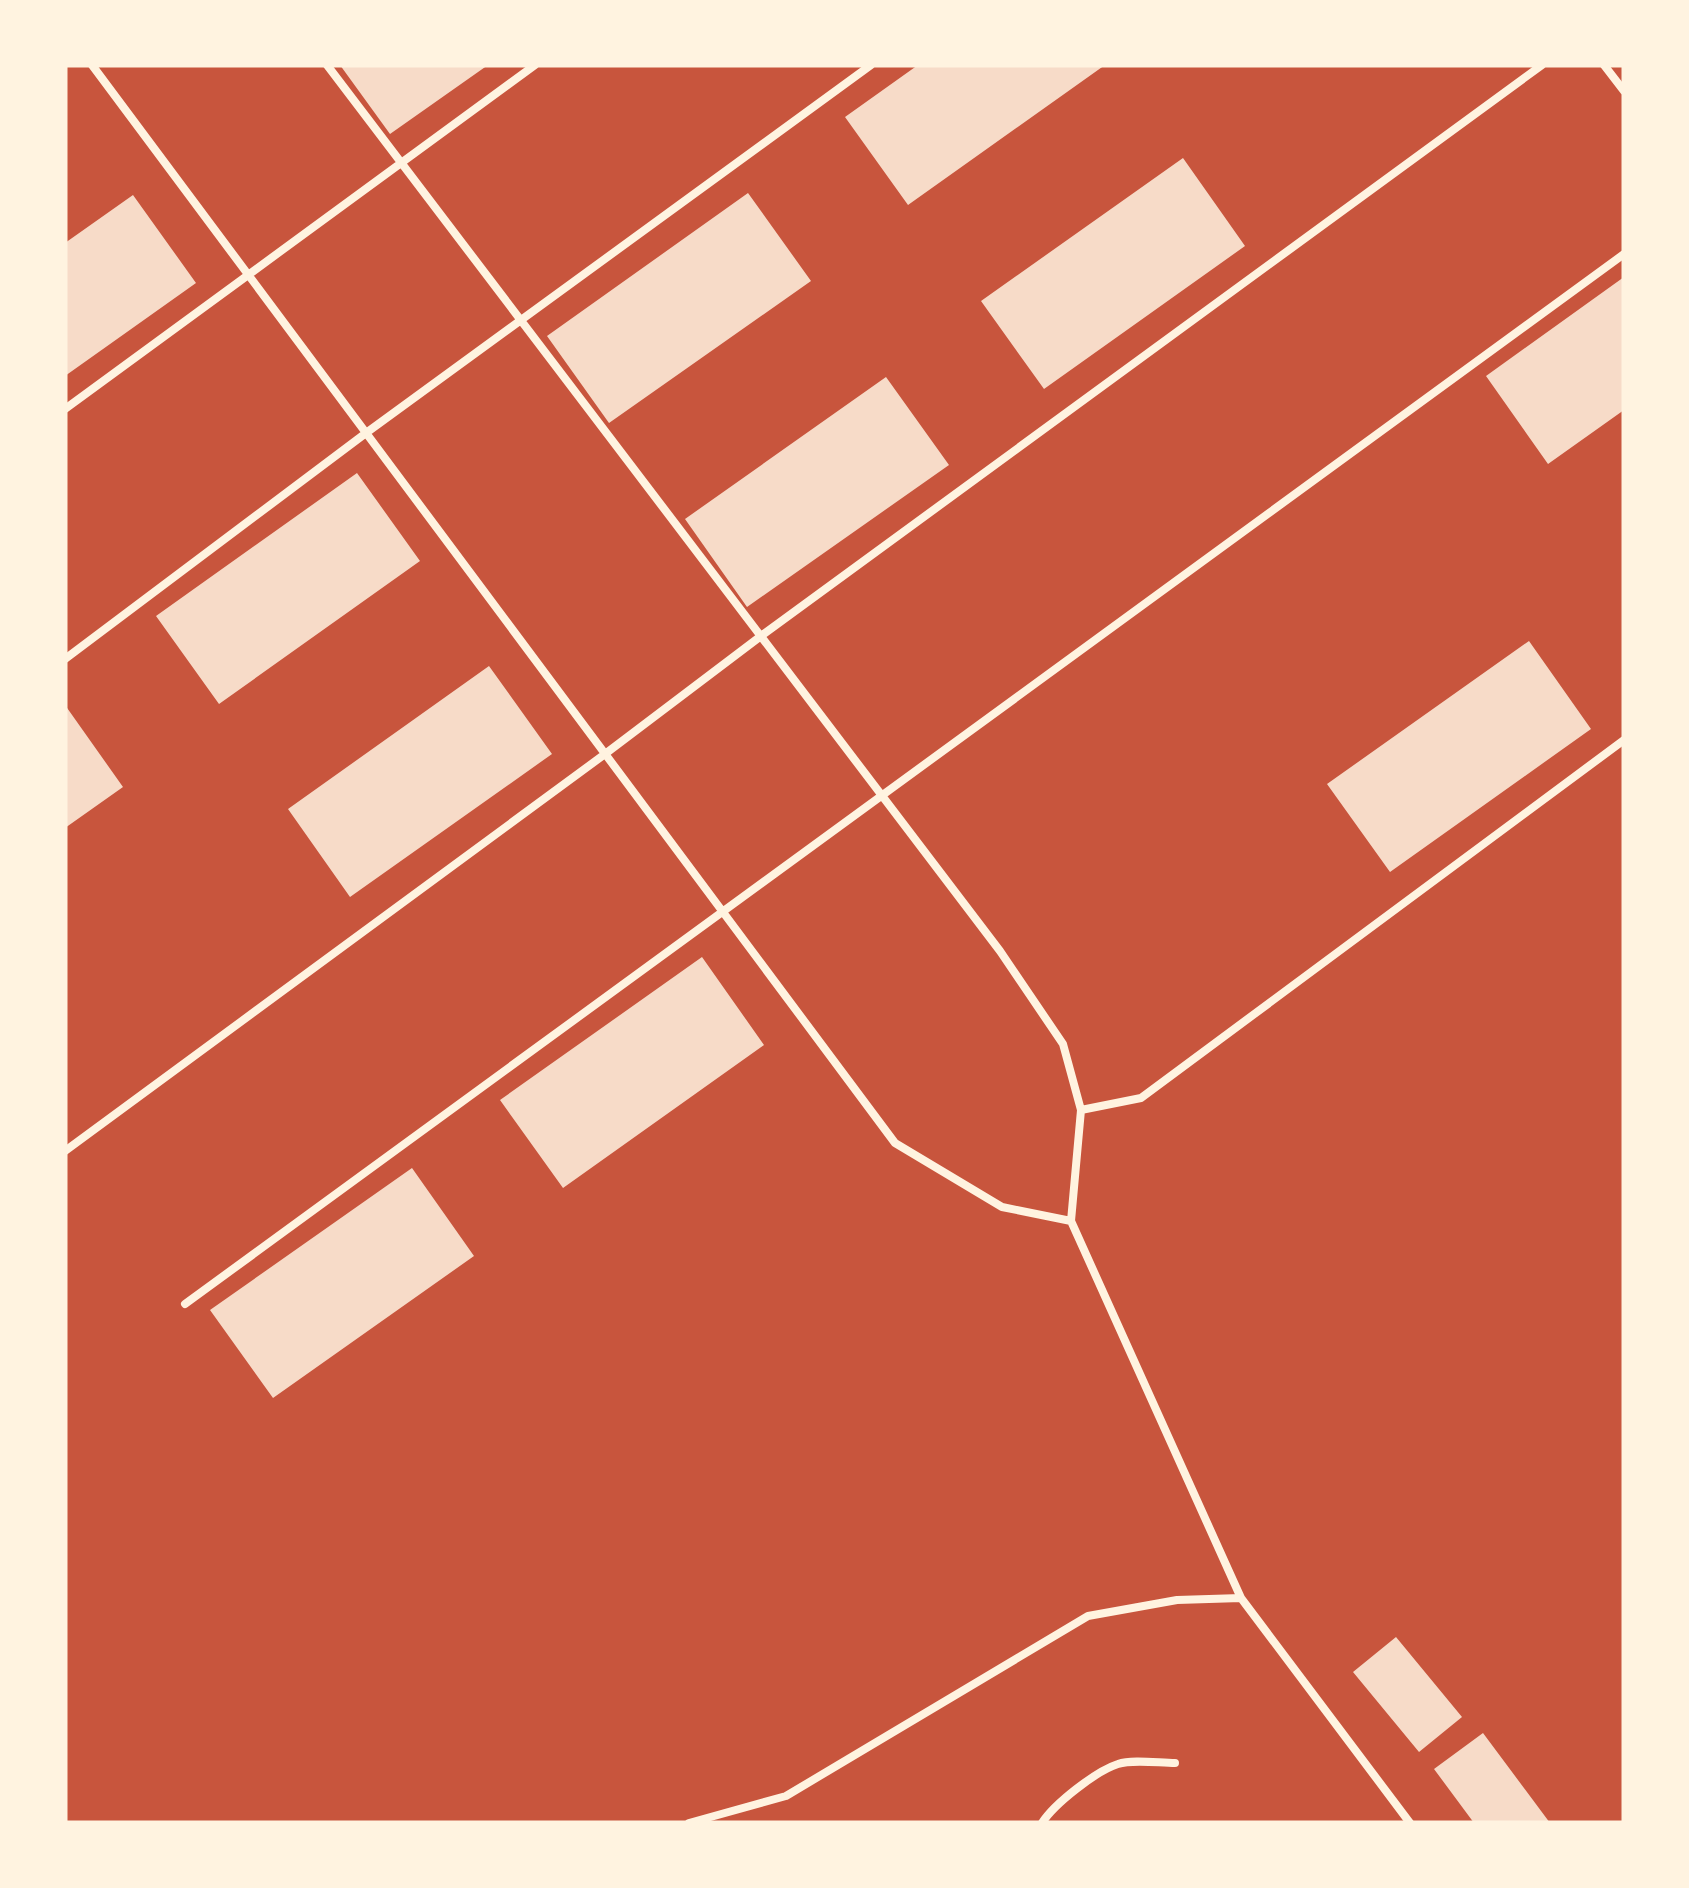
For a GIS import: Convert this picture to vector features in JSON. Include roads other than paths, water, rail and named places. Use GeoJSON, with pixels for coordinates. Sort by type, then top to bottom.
{"type":"FeatureCollection","features":[{"type":"Feature","properties":{"kind":"lane"},"geometry":{"type":"LineString","coordinates":[[92,65],[895,1143],[1002,1208],[1070,1221]]}},
{"type":"Feature","properties":{"kind":"lane"},"geometry":{"type":"LineString","coordinates":[[327,65],[1000,951],[1063,1044],[1081,1110],[1070,1221],[1241,1598],[1410,1823]]}},
{"type":"Feature","properties":{"kind":"lane"},"geometry":{"type":"LineString","coordinates":[[65,409],[536,65]]}},
{"type":"Feature","properties":{"kind":"lane"},"geometry":{"type":"LineString","coordinates":[[65,658],[871,65]]}},
{"type":"Feature","properties":{"kind":"lane"},"geometry":{"type":"LineString","coordinates":[[65,1151],[1542,65]]}},
{"type":"Feature","properties":{"kind":"lane"},"geometry":{"type":"LineString","coordinates":[[1604,65],[1624,92]]}},
{"type":"Feature","properties":{"kind":"lane"},"geometry":{"type":"LineString","coordinates":[[185,1304],[1624,254]]}},
{"type":"Feature","properties":{"kind":"lane"},"geometry":{"type":"LineString","coordinates":[[1081,1110],[1141,1098],[1624,740]]}},
{"type":"Feature","properties":{"kind":"lane"},"geometry":{"type":"LineString","coordinates":[[690,1823],[786,1796],[1088,1616],[1177,1600],[1241,1598]]}},
{"type":"Feature","properties":{"kind":"lane"},"geometry":{"type":"LineString","coordinates":[[1042,1823],[1082,1785],[1119,1763],[1174,1762]]}}]}
